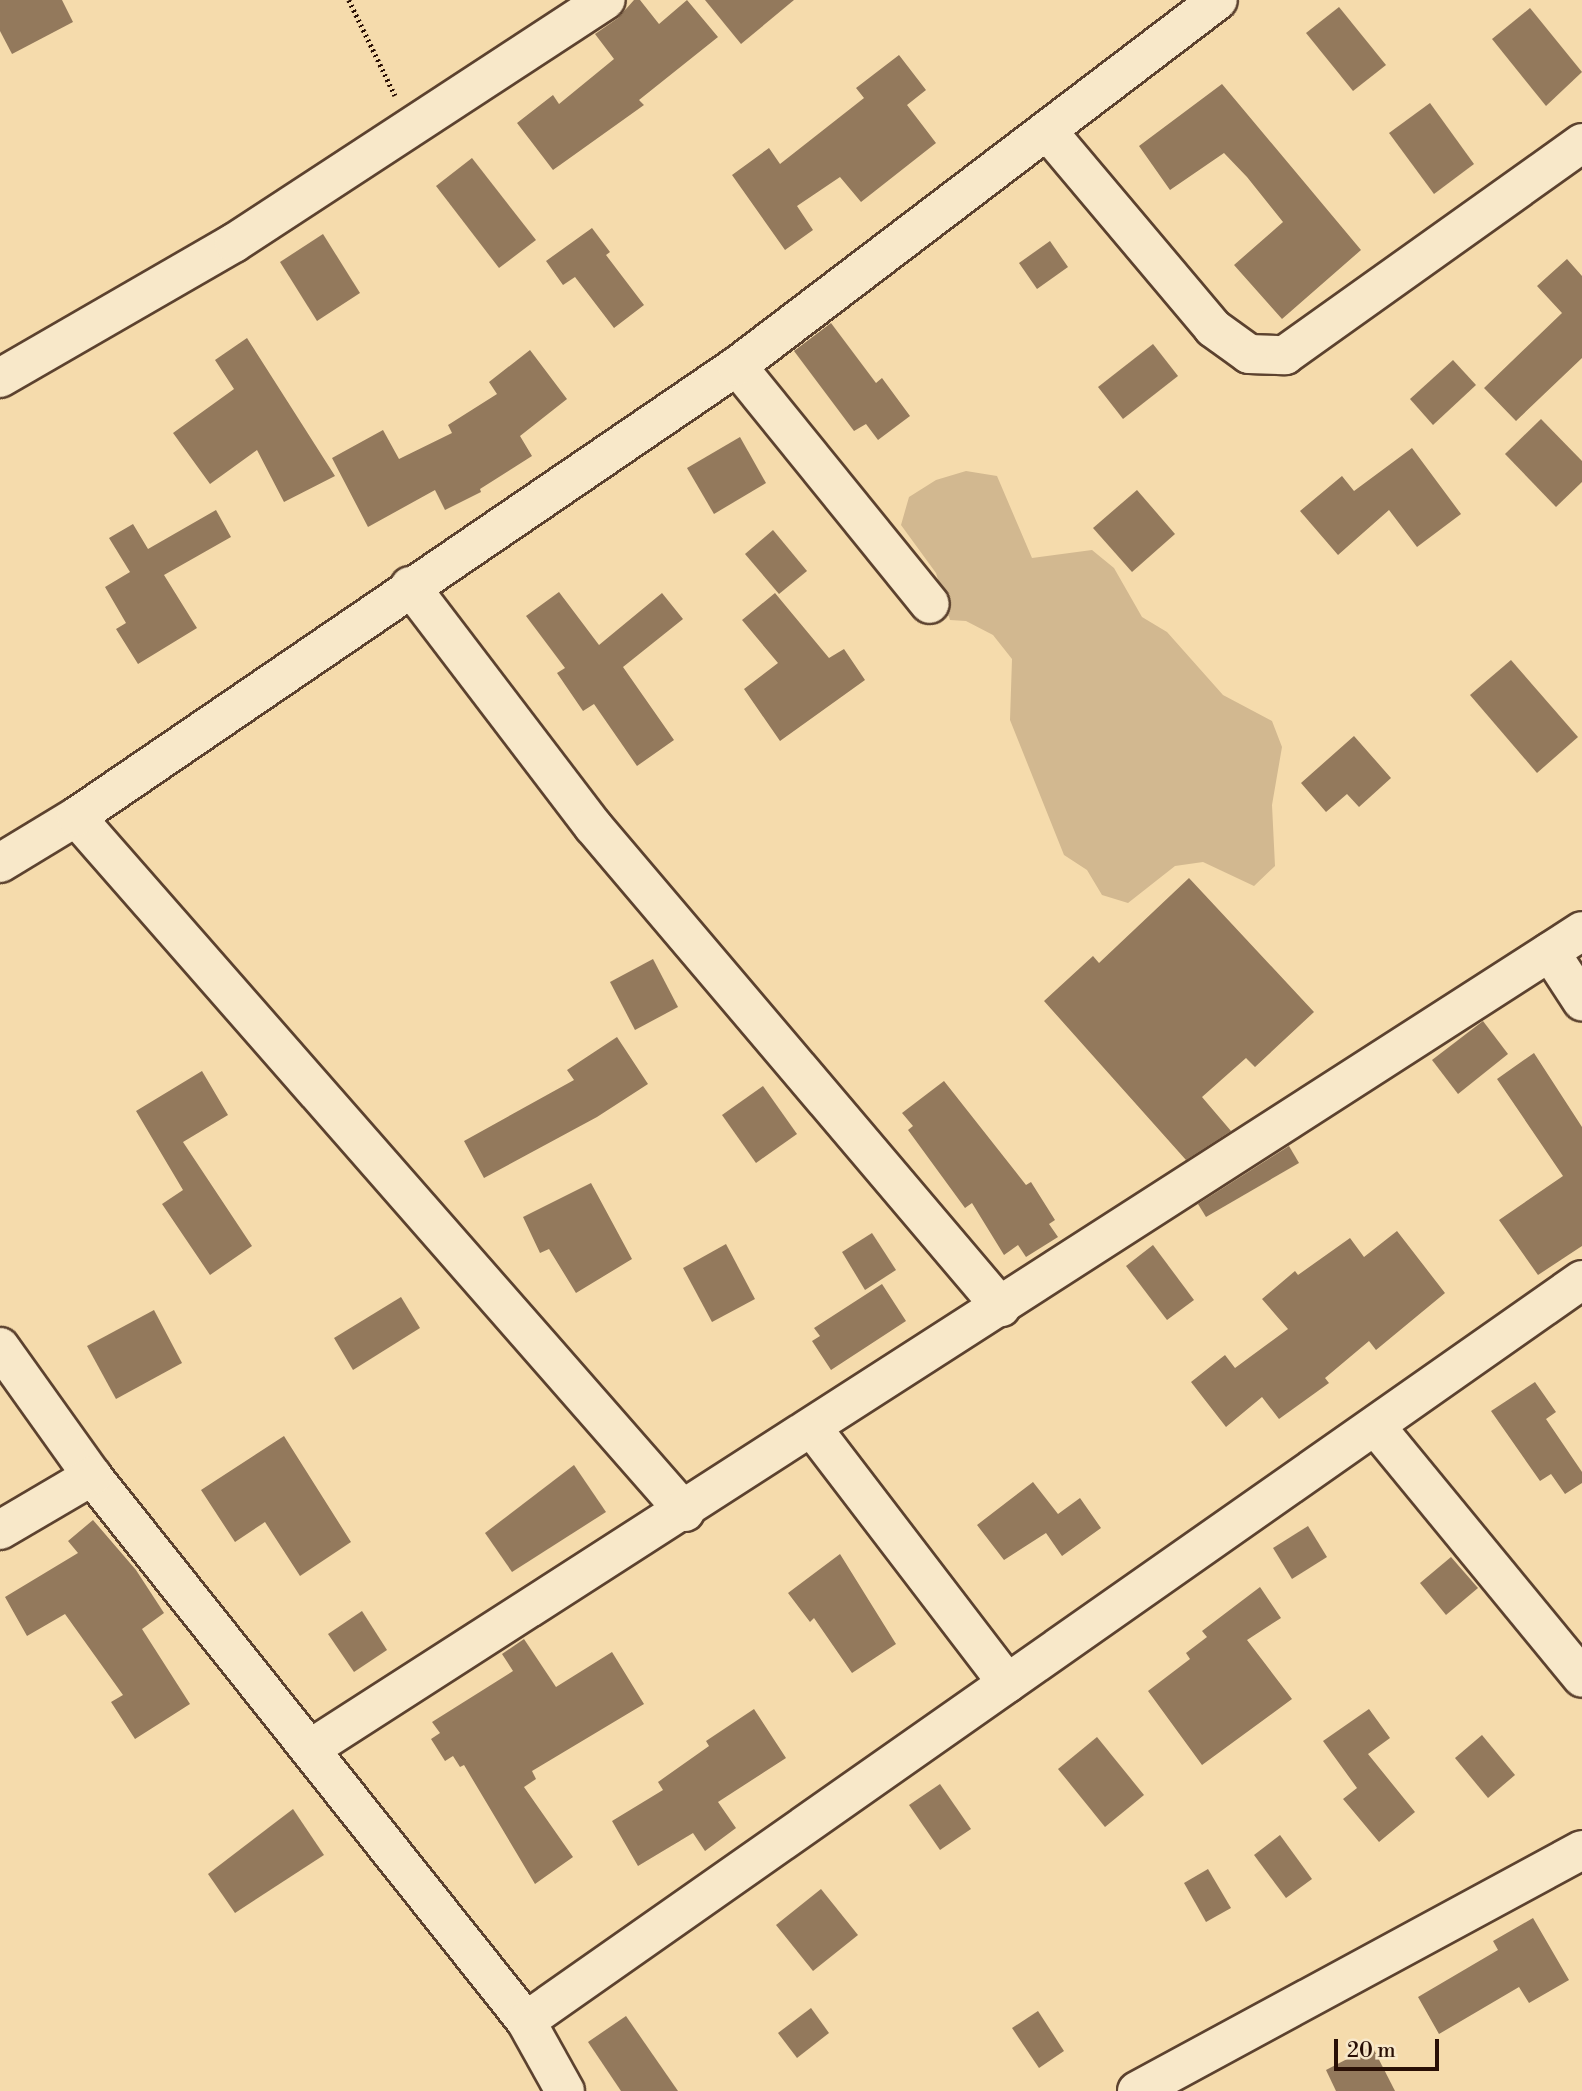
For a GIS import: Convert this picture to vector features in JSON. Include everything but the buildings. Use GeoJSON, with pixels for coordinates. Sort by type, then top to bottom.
{"type":"FeatureCollection","features":[{"type":"Feature","properties":{"kind":"street"},"geometry":{"type":"LineString","coordinates":[[0,378],[234,243],[411,131],[606,0]]}},
{"type":"Feature","properties":{"kind":"street"},"geometry":{"type":"LineString","coordinates":[[0,863],[76,817],[410,586],[737,366],[1049,133],[1218,0]]}},
{"type":"Feature","properties":{"kind":"street"},"geometry":{"type":"LineString","coordinates":[[1049,133],[1213,328],[1249,354],[1285,355],[1582,144]]}},
{"type":"Feature","properties":{"kind":"street"},"geometry":{"type":"LineString","coordinates":[[737,366],[930,604]]}},
{"type":"Feature","properties":{"kind":"street"},"geometry":{"type":"LineString","coordinates":[[410,586],[593,825],[1001,1307]]}},
{"type":"Feature","properties":{"kind":"street"},"geometry":{"type":"LineString","coordinates":[[76,817],[685,1512]]}},
{"type":"Feature","properties":{"kind":"street"},"geometry":{"type":"LineString","coordinates":[[310,1749],[685,1512],[1582,932]]}},
{"type":"Feature","properties":{"kind":"street"},"geometry":{"type":"LineString","coordinates":[[1550,952],[1582,1001]]}},
{"type":"Feature","properties":{"kind":"street"},"geometry":{"type":"LineString","coordinates":[[526,2021],[1007,1683],[1377,1428],[1582,1280]]}},
{"type":"Feature","properties":{"kind":"street"},"geometry":{"type":"LineString","coordinates":[[0,1347],[92,1476],[526,2021],[565,2091]]}},
{"type":"Feature","properties":{"kind":"street"},"geometry":{"type":"LineString","coordinates":[[1377,1428],[1582,1678]]}},
{"type":"Feature","properties":{"kind":"street"},"geometry":{"type":"LineString","coordinates":[[813,1429],[1007,1683]]}},
{"type":"Feature","properties":{"kind":"street"},"geometry":{"type":"LineString","coordinates":[[0,1530],[92,1476]]}},
{"type":"Feature","properties":{"kind":"street"},"geometry":{"type":"LineString","coordinates":[[1137,2091],[1582,1850]]}},
{"type":"Feature","properties":{"kind":"path"},"geometry":{"type":"LineString","coordinates":[[349,0],[411,131]]}},
{"type":"Feature","properties":{"kind":"shaded area"},"geometry":{"type":"Polygon","coordinates":[[[966,471],[997,476],[1032,558],[1092,550],[1114,568],[1142,617],[1167,632],[1223,695],[1272,721],[1282,747],[1272,805],[1275,866],[1254,886],[1203,862],[1175,866],[1128,903],[1102,895],[1087,870],[1064,855],[1010,720],[1012,659],[993,635],[966,621],[950,620],[936,573],[901,525],[909,497],[936,480],[966,471]]]}}]}
